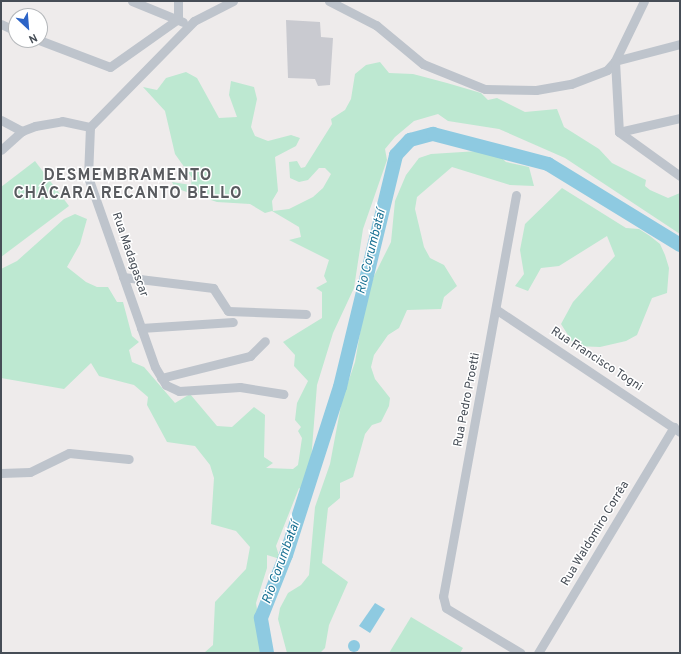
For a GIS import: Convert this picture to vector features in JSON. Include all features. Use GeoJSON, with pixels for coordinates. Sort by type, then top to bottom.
{"type":"FeatureCollection","features":[{"type":"Feature","properties":{"kind":"street"},"geometry":{"type":"LineString","coordinates":[[132,1],[178,19],[189,26]]}},
{"type":"Feature","properties":{"kind":"street"},"geometry":{"type":"LineString","coordinates":[[178,1],[178,19]]}},
{"type":"Feature","properties":{"kind":"street"},"geometry":{"type":"LineString","coordinates":[[1,150],[22,131],[62,121],[90,127],[189,26],[202,15],[233,1]]}},
{"type":"Feature","properties":{"kind":"street"},"geometry":{"type":"LineString","coordinates":[[329,1],[376,25],[423,64],[485,89],[536,90],[571,84],[607,70],[615,61],[644,1]]}},
{"type":"Feature","properties":{"kind":"street"},"geometry":{"type":"LineString","coordinates":[[48,44],[105,68],[120,64],[178,19]]}},
{"type":"Feature","properties":{"kind":"street"},"geometry":{"type":"LineString","coordinates":[[615,61],[680,44]]}},
{"type":"Feature","properties":{"kind":"street"},"geometry":{"type":"LineString","coordinates":[[615,61],[619,132]]}},
{"type":"Feature","properties":{"kind":"street"},"geometry":{"type":"LineString","coordinates":[[619,132],[680,118]]}},
{"type":"Feature","properties":{"kind":"street"},"geometry":{"type":"LineString","coordinates":[[1,120],[22,131]]}},
{"type":"Feature","properties":{"kind":"street","name":"Rua Madagascar"},"geometry":{"type":"LineString","coordinates":[[90,127],[88,177],[141,328],[161,378],[175,391],[240,387],[283,394]]}},
{"type":"Feature","properties":{"kind":"street"},"geometry":{"type":"LineString","coordinates":[[619,132],[680,176]]}},
{"type":"Feature","properties":{"kind":"street","name":"Rua Pedro Proetti"},"geometry":{"type":"LineString","coordinates":[[516,195],[497,310],[443,596],[446,608],[520,653]]}},
{"type":"Feature","properties":{"kind":"street"},"geometry":{"type":"LineString","coordinates":[[124,276],[213,288],[228,311],[306,314]]}},
{"type":"Feature","properties":{"kind":"street","name":"Rua Francisco Togni"},"geometry":{"type":"LineString","coordinates":[[497,310],[677,429]]}},
{"type":"Feature","properties":{"kind":"street"},"geometry":{"type":"LineString","coordinates":[[141,328],[233,322]]}},
{"type":"Feature","properties":{"kind":"street"},"geometry":{"type":"LineString","coordinates":[[161,378],[250,356],[265,341]]}},
{"type":"Feature","properties":{"kind":"street","name":"Rua Waldomiro Corrêa"},"geometry":{"type":"LineString","coordinates":[[538,653],[677,429]]}},
{"type":"Feature","properties":{"kind":"street"},"geometry":{"type":"LineString","coordinates":[[1,473],[30,472],[69,454],[129,459]]}},
{"type":"Feature","properties":{"kind":"green space"},"geometry":{"type":"Polygon","coordinates":[[[380,62],[389,73],[413,74],[447,83],[481,93],[488,100],[497,98],[525,112],[557,109],[564,127],[599,149],[612,163],[646,180],[645,186],[650,190],[668,198],[680,193],[680,234],[565,158],[499,129],[448,121],[438,114],[414,121],[395,137],[385,149],[387,160],[363,229],[354,288],[333,333],[317,385],[311,461],[303,491],[299,488],[276,546],[280,559],[267,555],[267,568],[256,603],[264,653],[204,653],[213,645],[215,602],[246,569],[250,547],[236,531],[211,524],[214,478],[210,465],[195,446],[167,442],[147,405],[148,397],[134,385],[99,376],[91,363],[64,389],[1,378],[1,269],[17,261],[64,219],[75,214],[87,219],[80,244],[67,267],[86,282],[97,287],[108,287],[117,302],[123,302],[132,336],[139,342],[129,350],[132,362],[144,367],[175,403],[190,394],[217,426],[232,427],[254,407],[265,415],[264,457],[273,463],[266,468],[293,469],[298,465],[302,438],[298,431],[301,427],[295,420],[297,403],[308,381],[294,366],[295,355],[283,342],[322,318],[322,292],[316,288],[327,282],[324,276],[329,260],[289,240],[301,237],[299,227],[272,211],[265,213],[250,204],[217,202],[175,188],[172,182],[191,185],[192,178],[175,154],[165,111],[143,87],[157,90],[166,78],[186,72],[197,78],[219,118],[237,117],[229,95],[231,81],[254,87],[257,99],[251,127],[255,136],[268,141],[291,135],[300,138],[296,146],[275,157],[278,191],[272,201],[273,211],[289,209],[313,197],[323,188],[331,174],[325,168],[319,168],[308,180],[299,182],[290,178],[289,162],[297,161],[301,168],[305,167],[332,124],[331,119],[345,110],[351,99],[355,74],[366,65],[380,62]]]}},
{"type":"Feature","properties":{"kind":"green space"},"geometry":{"type":"Polygon","coordinates":[[[494,150],[506,162],[529,167],[534,186],[510,185],[452,167],[417,197],[415,209],[424,247],[430,258],[444,265],[457,286],[444,297],[441,309],[407,310],[399,328],[388,335],[374,355],[371,367],[375,379],[390,398],[389,406],[381,422],[372,425],[365,434],[353,477],[340,483],[340,498],[328,508],[322,563],[348,582],[329,625],[325,648],[320,653],[287,653],[278,619],[280,608],[288,593],[301,585],[309,575],[315,507],[330,464],[342,400],[355,362],[365,304],[374,276],[391,242],[395,201],[406,175],[419,158],[431,154],[494,150]]]}},
{"type":"Feature","properties":{"kind":"green space"},"geometry":{"type":"Polygon","coordinates":[[[35,161],[69,206],[1,257],[1,187],[35,161]]]}},
{"type":"Feature","properties":{"kind":"green space"},"geometry":{"type":"Polygon","coordinates":[[[562,188],[626,228],[639,229],[650,236],[660,244],[665,255],[669,268],[667,293],[652,298],[637,335],[626,341],[600,347],[575,346],[561,324],[573,302],[615,256],[607,236],[559,266],[541,268],[528,291],[515,286],[524,274],[520,250],[525,224],[562,188]]]}},
{"type":"Feature","properties":{"kind":"green space"},"geometry":{"type":"Polygon","coordinates":[[[411,617],[463,648],[460,653],[389,653],[411,617]]]}},
{"type":"Feature","properties":{"kind":"water"},"geometry":{"type":"Polygon","coordinates":[[[375,603],[385,609],[370,633],[359,626],[375,603]]]}},
{"type":"Feature","properties":{"kind":"water"},"geometry":{"type":"Polygon","coordinates":[[[352,640],[356,640],[360,646],[356,652],[352,652],[348,648],[348,644],[352,640]]]}},
{"type":"Feature","properties":{"kind":"building"},"geometry":{"type":"Polygon","coordinates":[[[286,20],[320,22],[321,37],[333,38],[330,85],[318,86],[315,79],[288,78],[286,20]]]}},
{"type":"Feature","properties":{"kind":"waterway","name":"Rio Corumbataí"},"geometry":{"type":"LineString","coordinates":[[267,653],[261,618],[286,555],[340,387],[396,155],[410,140],[433,134],[548,164],[680,245]]}},
{"type":"Feature","properties":{"kind":"district","name":"DESMEMBRAMENTO CHÁCARA RECANTO BELLO"},"geometry":{"type":"Point","coordinates":[128,185]}}]}
